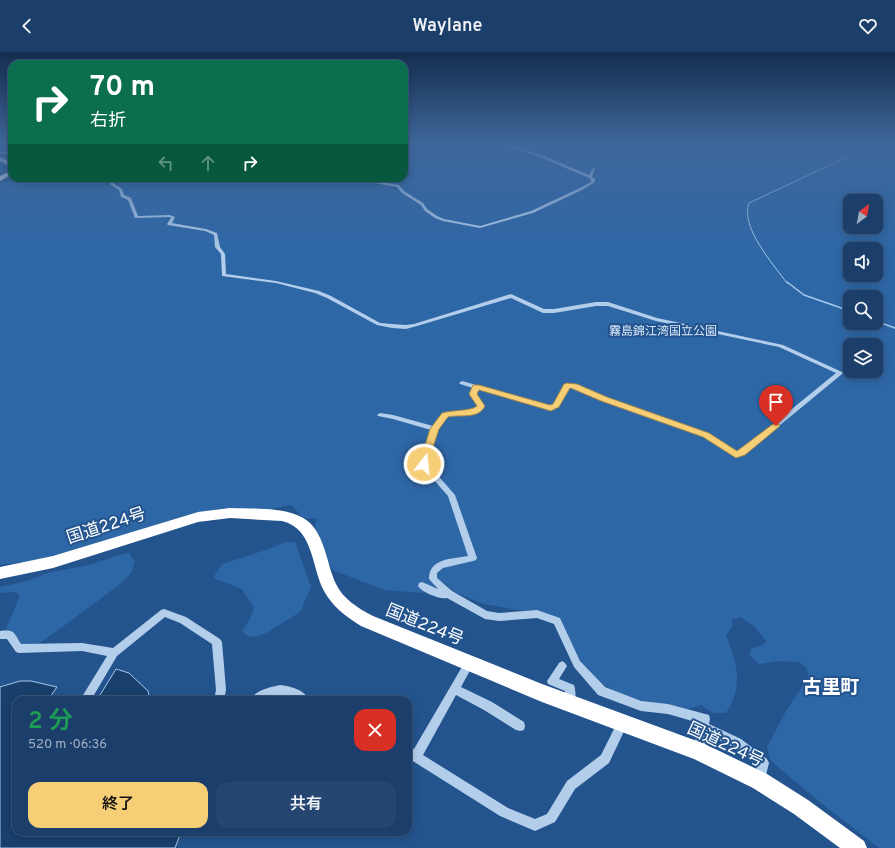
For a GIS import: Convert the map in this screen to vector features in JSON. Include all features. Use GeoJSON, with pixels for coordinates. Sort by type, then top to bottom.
{"type":"FeatureCollection","features":[{"type":"Feature","properties":{"kind":"highway","name":"国道224号"},"geometry":{"type":"LineString","coordinates":[[0,573],[54,562],[198,516],[230,514],[282,516],[294,520],[308,530],[312,535],[330,587],[340,602],[350,611],[385,630],[570,704],[698,750],[760,781],[801,807],[857,848]]}},
{"type":"Feature","properties":{"kind":"street"},"geometry":{"type":"LineString","coordinates":[[375,182],[398,186],[403,192],[419,201],[426,210],[443,220],[480,227],[519,216],[586,187],[593,181]]}},
{"type":"Feature","properties":{"kind":"street"},"geometry":{"type":"LineString","coordinates":[[112,182],[112,184],[121,190],[122,196],[130,199],[136,217],[170,216],[173,217],[169,224],[206,230],[216,234],[216,244],[218,250],[223,254],[224,275],[276,282],[317,292],[379,324],[406,327],[511,296],[543,311],[554,311],[596,304],[608,304],[656,319],[781,346],[840,373],[742,453],[736,455],[706,435],[604,399],[574,386],[567,386],[556,406],[551,408],[462,383]]}},
{"type":"Feature","properties":{"kind":"street"},"geometry":{"type":"LineString","coordinates":[[476,387],[473,394],[481,406],[479,409],[474,412],[454,412],[445,415],[434,429],[424,464],[451,495],[473,558],[440,565],[433,572],[433,579],[448,592],[485,615],[499,617],[537,614],[557,622],[577,664],[602,691],[641,706],[668,709],[705,719],[698,750]]}},
{"type":"Feature","properties":{"kind":"street"},"geometry":{"type":"LineString","coordinates":[[380,415],[393,417],[434,429]]}},
{"type":"Feature","properties":{"kind":"street"},"geometry":{"type":"LineString","coordinates":[[422,586],[439,594],[444,595],[448,592]]}},
{"type":"Feature","properties":{"kind":"street"},"geometry":{"type":"LineString","coordinates":[[87,696],[114,653],[164,613],[183,620],[217,642],[221,690],[220,696]]}},
{"type":"Feature","properties":{"kind":"street"},"geometry":{"type":"LineString","coordinates":[[0,635],[9,634],[19,649],[82,647],[114,653]]}},
{"type":"Feature","properties":{"kind":"street"},"geometry":{"type":"LineString","coordinates":[[469,663],[412,754],[504,812],[535,825],[551,818],[571,785],[605,758],[623,722]]}},
{"type":"Feature","properties":{"kind":"street"},"geometry":{"type":"LineString","coordinates":[[562,666],[552,681],[570,688],[570,704]]}},
{"type":"Feature","properties":{"kind":"street"},"geometry":{"type":"LineString","coordinates":[[454,689],[488,706],[520,726]]}},
{"type":"Feature","properties":{"kind":"street"},"geometry":{"type":"LineString","coordinates":[[263,696],[276,690],[286,690],[297,696]]}},
{"type":"Feature","properties":{"kind":"street"},"geometry":{"type":"LineString","coordinates":[[703,727],[737,743],[763,763],[760,781]]}},
{"type":"Feature","properties":{"kind":"green space","name":"霧島錦江湾国立公園"},"geometry":{"type":"Polygon","coordinates":[[[8,181],[895,181],[895,848],[879,848],[821,803],[770,760],[767,747],[786,711],[808,678],[807,668],[799,662],[778,661],[759,664],[749,655],[752,648],[767,642],[754,626],[740,617],[732,620],[732,627],[726,635],[736,665],[737,684],[735,693],[732,703],[726,713],[713,713],[701,705],[688,709],[637,703],[597,681],[585,670],[562,625],[535,611],[518,610],[484,604],[454,592],[444,583],[421,593],[384,590],[333,570],[317,539],[315,528],[316,518],[306,519],[301,516],[292,505],[264,510],[218,509],[186,515],[100,543],[40,560],[0,565],[0,184],[8,181]]]}},
{"type":"Feature","properties":{"kind":"green space"},"geometry":{"type":"Polygon","coordinates":[[[285,542],[295,542],[311,587],[300,612],[268,632],[256,637],[248,636],[242,631],[250,619],[254,608],[242,589],[213,578],[222,564],[269,549],[285,542]]]}},
{"type":"Feature","properties":{"kind":"green space"},"geometry":{"type":"Polygon","coordinates":[[[129,553],[135,562],[131,573],[119,585],[38,644],[22,645],[15,634],[4,633],[20,596],[16,592],[0,593],[0,587],[27,581],[48,573],[93,564],[115,556],[129,553]]]}},
{"type":"Feature","properties":{"kind":"shaded area"},"geometry":{"type":"Polygon","coordinates":[[[116,669],[129,673],[148,691],[149,696],[99,696],[116,669]]]}},
{"type":"Feature","properties":{"kind":"shaded area"},"geometry":{"type":"Polygon","coordinates":[[[20,681],[31,681],[57,687],[51,696],[12,696],[12,836],[180,836],[175,848],[0,848],[0,687],[20,681]]]}},
{"type":"Feature","properties":{"kind":"waterway"},"geometry":{"type":"LineString","coordinates":[[787,283],[759,245],[753,234],[747,213],[749,203],[796,181]]}},
{"type":"Feature","properties":{"kind":"waterway"},"geometry":{"type":"LineString","coordinates":[[787,282],[804,295],[843,309]]}},
{"type":"Feature","properties":{"kind":"waterway"},"geometry":{"type":"LineString","coordinates":[[883,324],[895,328]]}},
{"type":"Feature","properties":{"kind":"district","name":"古里町"},"geometry":{"type":"Point","coordinates":[831,686]}},
{"type":"Feature","properties":{"kind":"route"},"geometry":{"type":"LineString","coordinates":[[424,464],[434,429],[445,415],[454,412],[474,412],[479,409],[481,406],[473,394],[476,387],[551,408],[556,406],[567,386],[574,386],[604,399],[706,435],[736,455],[742,453],[776,426]]}}]}
